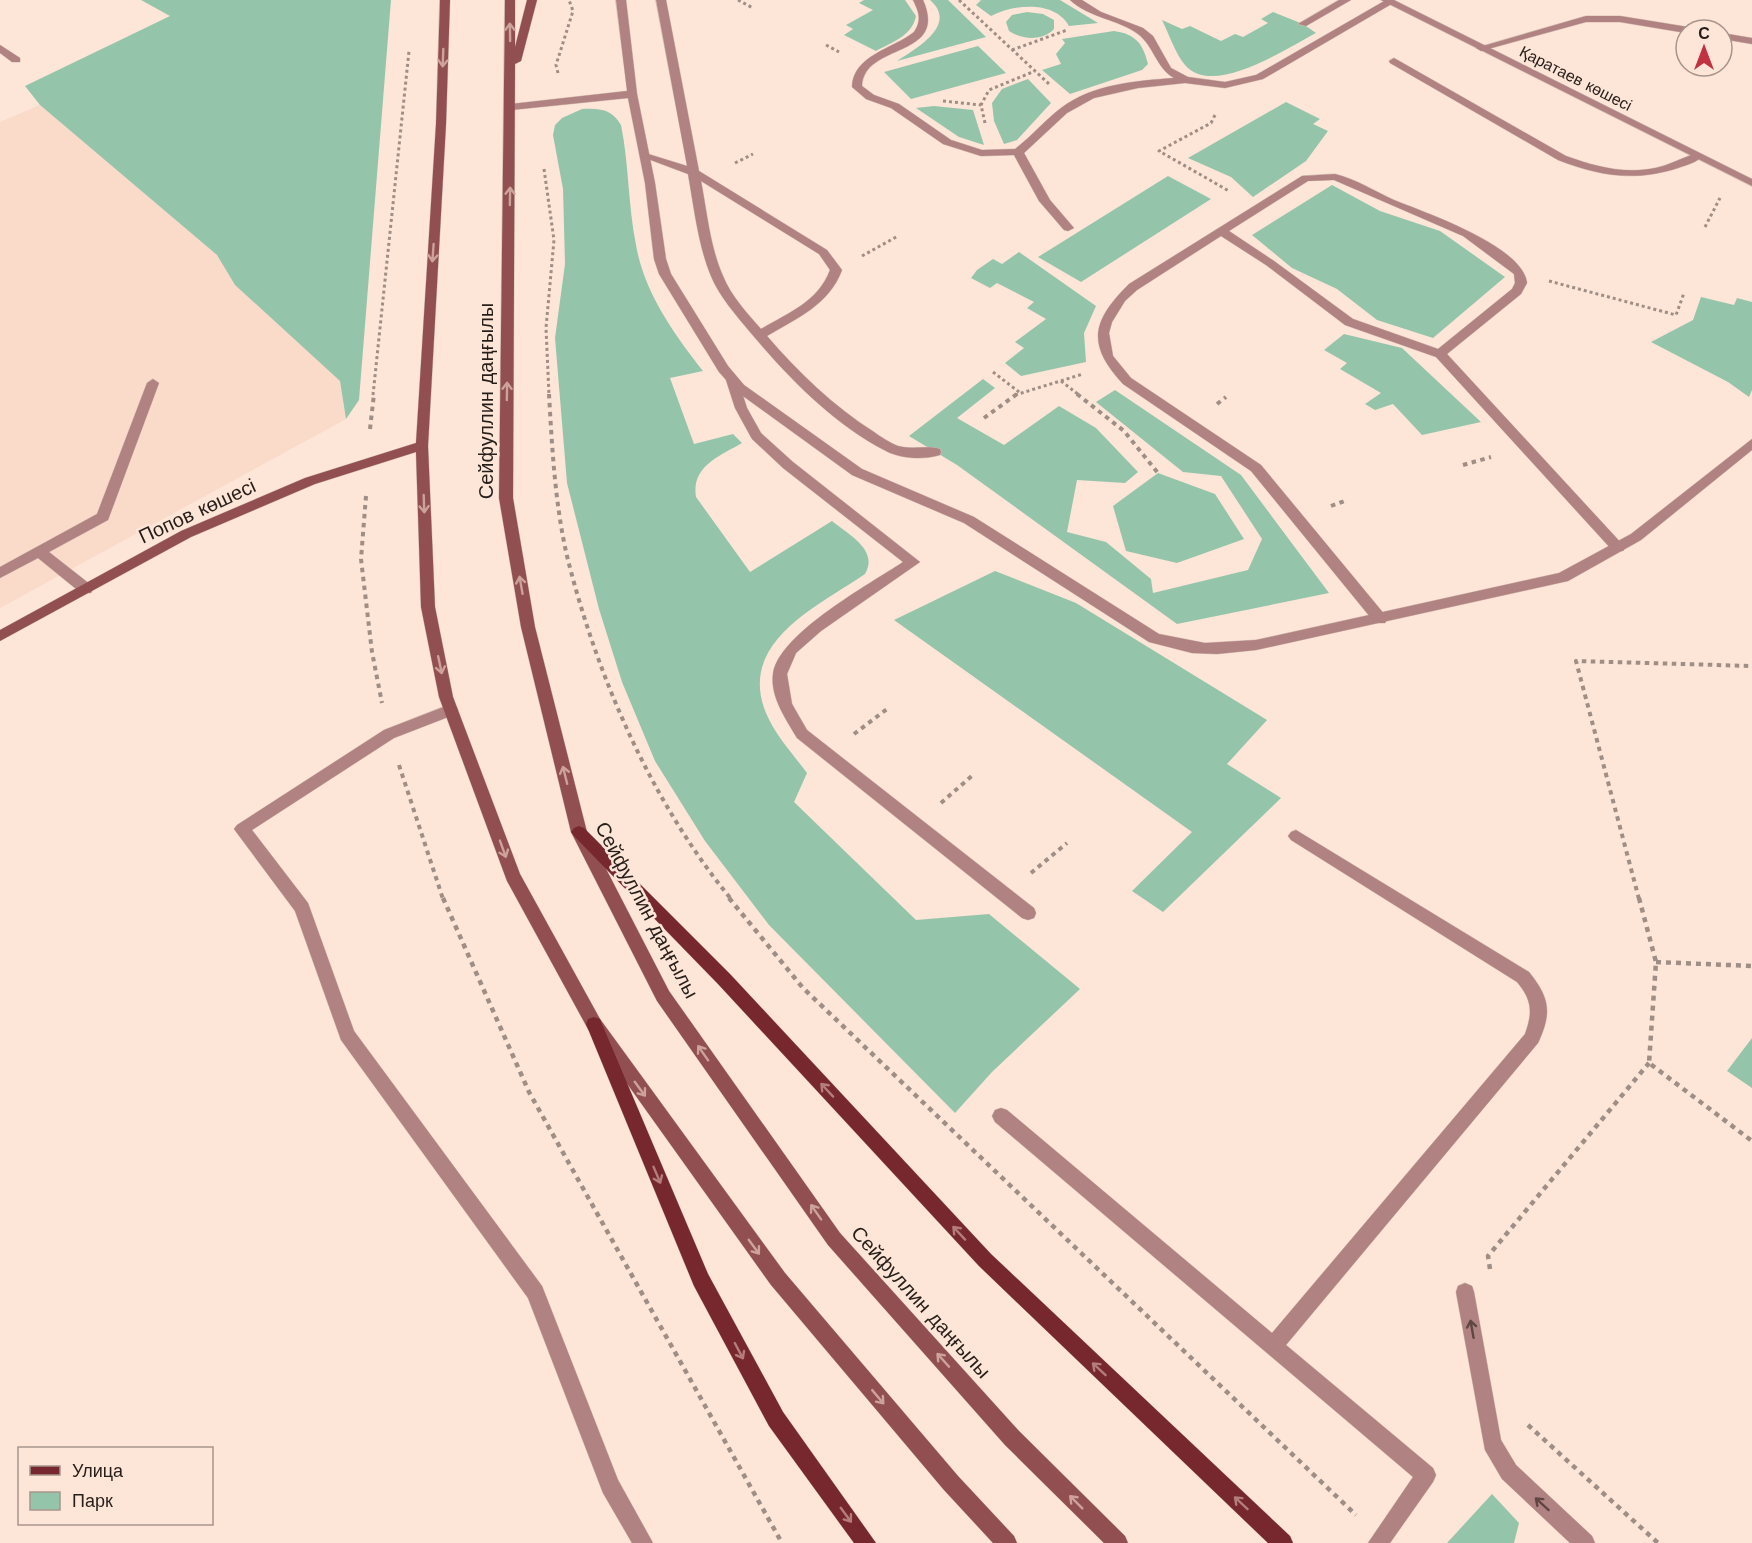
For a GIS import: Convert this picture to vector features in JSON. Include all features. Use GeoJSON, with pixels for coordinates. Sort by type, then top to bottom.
{"type":"FeatureCollection","features":[{"type":"Feature","properties":{"kind":"main road"},"geometry":{"type":"LineString","coordinates":[[445,0],[441,123],[422,446],[428,607],[451,710],[513,876],[594,1024],[701,1280],[776,1419],[866,1543]]}},
{"type":"Feature","properties":{"kind":"main road","name":"Сейфуллин даңғылы"},"geometry":{"type":"LineString","coordinates":[[510,0],[511,107],[506,498],[528,627],[579,832],[663,996],[834,1239],[1012,1438],[1118,1543]]}},
{"type":"Feature","properties":{"kind":"main road"},"geometry":{"type":"LineString","coordinates":[[511,81],[532,0]]}},
{"type":"Feature","properties":{"kind":"main road","name":"Попов көшесі"},"geometry":{"type":"LineString","coordinates":[[0,636],[186,534],[300,486],[422,446]]}},
{"type":"Feature","properties":{"kind":"main road"},"geometry":{"type":"LineString","coordinates":[[579,832],[724,979],[985,1260],[1283,1543]]}},
{"type":"Feature","properties":{"kind":"main road"},"geometry":{"type":"LineString","coordinates":[[594,1024],[778,1279],[951,1483],[1007,1543]]}},
{"type":"Feature","properties":{"kind":"street"},"geometry":{"type":"LineString","coordinates":[[621,0],[632,94],[645,156],[660,259],[665,274],[732,380],[741,408],[756,436],[788,465],[913,561],[816,627],[790,650],[780,674],[785,705],[802,734],[1028,913]]}},
{"type":"Feature","properties":{"kind":"street"},"geometry":{"type":"LineString","coordinates":[[661,0],[706,239],[717,277],[739,311],[787,367],[849,422],[892,449],[910,453],[934,452]]}},
{"type":"Feature","properties":{"kind":"street"},"geometry":{"type":"LineString","coordinates":[[918,0],[924,12],[925,23],[917,35],[901,47],[866,65],[858,76],[857,87],[870,97],[895,106],[947,142],[981,153],[1000,154],[1018,152],[1072,105],[1103,92],[1185,80],[1225,86],[1259,77],[1388,1]]}},
{"type":"Feature","properties":{"kind":"street"},"geometry":{"type":"LineString","coordinates":[[1075,0],[1098,14],[1139,30],[1149,38],[1167,70],[1185,80]]}},
{"type":"Feature","properties":{"kind":"street"},"geometry":{"type":"LineString","coordinates":[[1303,24],[1346,0]]}},
{"type":"Feature","properties":{"kind":"street","name":"Қаратаев көшесі"},"geometry":{"type":"LineString","coordinates":[[1388,1],[1752,183]]}},
{"type":"Feature","properties":{"kind":"street"},"geometry":{"type":"LineString","coordinates":[[1481,48],[1586,19],[1620,19],[1674,28]]}},
{"type":"Feature","properties":{"kind":"street"},"geometry":{"type":"LineString","coordinates":[[1734,38],[1752,40]]}},
{"type":"Feature","properties":{"kind":"street"},"geometry":{"type":"LineString","coordinates":[[0,48],[16,60]]}},
{"type":"Feature","properties":{"kind":"street"},"geometry":{"type":"LineString","coordinates":[[1394,61],[1570,161],[1587,168],[1619,174],[1646,175],[1670,170],[1698,156]]}},
{"type":"Feature","properties":{"kind":"street"},"geometry":{"type":"LineString","coordinates":[[511,107],[632,94]]}},
{"type":"Feature","properties":{"kind":"street"},"geometry":{"type":"LineString","coordinates":[[1018,152],[1045,201],[1068,228]]}},
{"type":"Feature","properties":{"kind":"street"},"geometry":{"type":"LineString","coordinates":[[645,156],[693,172],[823,252],[836,270],[832,285],[815,302],[759,335]]}},
{"type":"Feature","properties":{"kind":"street"},"geometry":{"type":"LineString","coordinates":[[1380,619],[1256,468],[1127,381],[1111,366],[1103,347],[1103,324],[1113,305],[1133,287],[1221,231],[1306,178],[1335,177],[1467,234],[1507,261],[1520,273],[1521,283],[1517,291],[1440,354]]}},
{"type":"Feature","properties":{"kind":"street"},"geometry":{"type":"LineString","coordinates":[[1221,231],[1270,263],[1349,322],[1440,354],[1618,548]]}},
{"type":"Feature","properties":{"kind":"street"},"geometry":{"type":"LineString","coordinates":[[732,380],[857,472],[969,520],[1154,638],[1173,645],[1210,649],[1245,647],[1563,577],[1636,537],[1752,443]]}},
{"type":"Feature","properties":{"kind":"street"},"geometry":{"type":"LineString","coordinates":[[0,573],[103,517],[153,383]]}},
{"type":"Feature","properties":{"kind":"street"},"geometry":{"type":"LineString","coordinates":[[38,551],[86,589]]}},
{"type":"Feature","properties":{"kind":"street"},"geometry":{"type":"LineString","coordinates":[[451,710],[389,734],[242,829],[302,908],[347,1035],[535,1292],[610,1486],[643,1543]]}},
{"type":"Feature","properties":{"kind":"street"},"geometry":{"type":"LineString","coordinates":[[1273,1346],[1532,1038],[1541,1015],[1537,993],[1523,977],[1296,836]]}},
{"type":"Feature","properties":{"kind":"street"},"geometry":{"type":"LineString","coordinates":[[1001,1116],[1426,1475],[1380,1541]]}},
{"type":"Feature","properties":{"kind":"street"},"geometry":{"type":"LineString","coordinates":[[1465,1292],[1492,1443],[1509,1472],[1585,1543]]}},
{"type":"Feature","properties":{"kind":"path"},"geometry":{"type":"LineString","coordinates":[[569,0],[573,11],[556,66],[559,76],[588,97]]}},
{"type":"Feature","properties":{"kind":"path"},"geometry":{"type":"LineString","coordinates":[[738,0],[753,8]]}},
{"type":"Feature","properties":{"kind":"path"},"geometry":{"type":"LineString","coordinates":[[959,0],[1072,105]]}},
{"type":"Feature","properties":{"kind":"path"},"geometry":{"type":"LineString","coordinates":[[1000,154],[984,123],[981,105],[989,90],[1035,71]]}},
{"type":"Feature","properties":{"kind":"path"},"geometry":{"type":"LineString","coordinates":[[1210,107],[1216,115],[1211,123],[1159,151],[1258,208]]}},
{"type":"Feature","properties":{"kind":"path"},"geometry":{"type":"LineString","coordinates":[[543,165],[554,240],[546,328],[552,453],[567,555],[600,666],[644,765],[710,874],[803,988],[1380,1541]]}},
{"type":"Feature","properties":{"kind":"path"},"geometry":{"type":"LineString","coordinates":[[1670,170],[1720,197],[1706,227]]}},
{"type":"Feature","properties":{"kind":"path"},"geometry":{"type":"LineString","coordinates":[[836,270],[898,236]]}},
{"type":"Feature","properties":{"kind":"path"},"geometry":{"type":"LineString","coordinates":[[1520,273],[1676,315],[1684,293]]}},
{"type":"Feature","properties":{"kind":"path"},"geometry":{"type":"LineString","coordinates":[[984,418],[1019,392],[1111,366]]}},
{"type":"Feature","properties":{"kind":"path"},"geometry":{"type":"LineString","coordinates":[[993,372],[1019,392]]}},
{"type":"Feature","properties":{"kind":"path"},"geometry":{"type":"LineString","coordinates":[[1060,380],[1125,431],[1158,473]]}},
{"type":"Feature","properties":{"kind":"path"},"geometry":{"type":"LineString","coordinates":[[1493,1279],[1488,1256],[1649,1063],[1656,962],[1576,661],[1752,666]]}},
{"type":"Feature","properties":{"kind":"path"},"geometry":{"type":"LineString","coordinates":[[916,825],[974,774]]}},
{"type":"Feature","properties":{"kind":"path"},"geometry":{"type":"LineString","coordinates":[[1005,895],[1067,843]]}},
{"type":"Feature","properties":{"kind":"path"},"geometry":{"type":"LineString","coordinates":[[1656,962],[1752,966]]}},
{"type":"Feature","properties":{"kind":"path"},"geometry":{"type":"LineString","coordinates":[[1649,1063],[1752,1141]]}},
{"type":"Feature","properties":{"kind":"path"},"geometry":{"type":"LineString","coordinates":[[1526,1416],[1528,1427],[1658,1543]]}},
{"type":"Feature","properties":{"kind":"shaded area"},"geometry":{"type":"Polygon","coordinates":[[[40,105],[217,255],[235,285],[340,381],[346,419],[0,608],[0,122],[40,105]]]}},
{"type":"Feature","properties":{"kind":"green space"},"geometry":{"type":"Polygon","coordinates":[[[141,0],[391,0],[359,400],[346,419],[340,381],[235,285],[217,255],[40,105],[25,86],[170,16],[141,0]]]}},
{"type":"Feature","properties":{"kind":"green space"},"geometry":{"type":"Polygon","coordinates":[[[864,0],[905,0],[916,16],[914,23],[900,38],[876,51],[844,35],[853,29],[846,25],[873,10],[859,3],[864,0]]]}},
{"type":"Feature","properties":{"kind":"green space"},"geometry":{"type":"Polygon","coordinates":[[[930,0],[948,0],[986,37],[897,61],[923,43],[937,27],[940,18],[938,9],[930,0]]]}},
{"type":"Feature","properties":{"kind":"green space"},"geometry":{"type":"Polygon","coordinates":[[[981,0],[1060,0],[1098,23],[1069,26],[1054,12],[1033,7],[1011,9],[991,16],[976,5],[981,0]]]}},
{"type":"Feature","properties":{"kind":"green space"},"geometry":{"type":"Polygon","coordinates":[[[1027,12],[1043,14],[1054,20],[1054,29],[1044,36],[1032,38],[1009,31],[1006,22],[1012,15],[1027,12]]]}},
{"type":"Feature","properties":{"kind":"green space"},"geometry":{"type":"Polygon","coordinates":[[[1273,12],[1303,24],[1316,33],[1250,67],[1213,76],[1197,74],[1185,65],[1162,20],[1182,29],[1190,26],[1221,41],[1235,34],[1243,37],[1268,23],[1261,19],[1273,12]]]}},
{"type":"Feature","properties":{"kind":"green space"},"geometry":{"type":"Polygon","coordinates":[[[1114,31],[1133,37],[1141,45],[1148,64],[1142,70],[1070,94],[1042,70],[1061,64],[1056,54],[1065,43],[1062,39],[1114,31]]]}},
{"type":"Feature","properties":{"kind":"green space"},"geometry":{"type":"Polygon","coordinates":[[[978,46],[1006,73],[911,99],[884,72],[978,46]]]}},
{"type":"Feature","properties":{"kind":"green space"},"geometry":{"type":"Polygon","coordinates":[[[1028,79],[1051,103],[1017,140],[1004,144],[994,121],[992,103],[1002,89],[1028,79]]]}},
{"type":"Feature","properties":{"kind":"green space"},"geometry":{"type":"Polygon","coordinates":[[[1286,102],[1320,119],[1313,124],[1328,131],[1306,161],[1253,197],[1231,177],[1188,158],[1286,102]]]}},
{"type":"Feature","properties":{"kind":"green space"},"geometry":{"type":"Polygon","coordinates":[[[934,106],[973,110],[984,145],[959,137],[916,108],[934,106]]]}},
{"type":"Feature","properties":{"kind":"green space"},"geometry":{"type":"Polygon","coordinates":[[[582,109],[609,113],[621,125],[633,230],[640,262],[662,312],[703,371],[670,378],[694,444],[733,434],[742,443],[716,458],[703,470],[698,477],[696,497],[750,572],[832,521],[860,544],[868,558],[865,574],[805,614],[787,629],[772,647],[762,666],[760,688],[766,713],[779,737],[807,773],[794,802],[916,920],[989,914],[1080,989],[992,1072],[955,1113],[769,925],[705,841],[655,761],[622,682],[599,609],[567,483],[555,338],[565,264],[563,189],[553,135],[555,125],[562,118],[582,109]]]}},
{"type":"Feature","properties":{"kind":"green space"},"geometry":{"type":"Polygon","coordinates":[[[1168,176],[1211,199],[1081,282],[1038,257],[1168,176]]]}},
{"type":"Feature","properties":{"kind":"green space"},"geometry":{"type":"Polygon","coordinates":[[[1332,185],[1380,211],[1440,231],[1505,277],[1433,338],[1377,320],[1337,289],[1292,268],[1252,235],[1332,185]]]}},
{"type":"Feature","properties":{"kind":"green space"},"geometry":{"type":"Polygon","coordinates":[[[1019,252],[1096,306],[1084,333],[1086,362],[1021,376],[1005,363],[1024,348],[1015,342],[1046,319],[1027,308],[1034,302],[997,283],[990,288],[971,278],[977,270],[993,259],[1002,264],[1019,252]]]}},
{"type":"Feature","properties":{"kind":"green space"},"geometry":{"type":"Polygon","coordinates":[[[1701,297],[1734,305],[1737,298],[1752,302],[1752,390],[1749,397],[1728,382],[1651,342],[1693,320],[1701,297]]]}},
{"type":"Feature","properties":{"kind":"green space"},"geometry":{"type":"Polygon","coordinates":[[[1344,334],[1402,348],[1481,422],[1422,435],[1393,404],[1375,410],[1365,404],[1381,393],[1340,369],[1347,363],[1324,350],[1344,334]]]}},
{"type":"Feature","properties":{"kind":"green space"},"geometry":{"type":"Polygon","coordinates":[[[983,379],[995,388],[957,418],[1004,445],[1059,406],[1096,428],[1138,472],[1125,483],[1077,480],[1067,532],[1106,542],[1151,579],[1153,593],[1248,570],[1262,539],[1221,476],[1183,472],[1096,402],[1115,390],[1241,475],[1329,593],[1177,624],[957,465],[909,436],[983,379]]]}},
{"type":"Feature","properties":{"kind":"green space"},"geometry":{"type":"Polygon","coordinates":[[[1158,473],[1215,494],[1244,539],[1177,563],[1126,551],[1113,506],[1158,473]]]}},
{"type":"Feature","properties":{"kind":"green space"},"geometry":{"type":"Polygon","coordinates":[[[995,571],[1076,603],[1267,720],[1227,764],[1281,798],[1163,912],[1132,891],[1192,832],[894,620],[995,571]]]}},
{"type":"Feature","properties":{"kind":"green space"},"geometry":{"type":"Polygon","coordinates":[[[1752,1038],[1752,1088],[1727,1071],[1752,1038]]]}},
{"type":"Feature","properties":{"kind":"green space"},"geometry":{"type":"Polygon","coordinates":[[[1492,1494],[1519,1523],[1514,1543],[1447,1543],[1492,1494]]]}}]}
